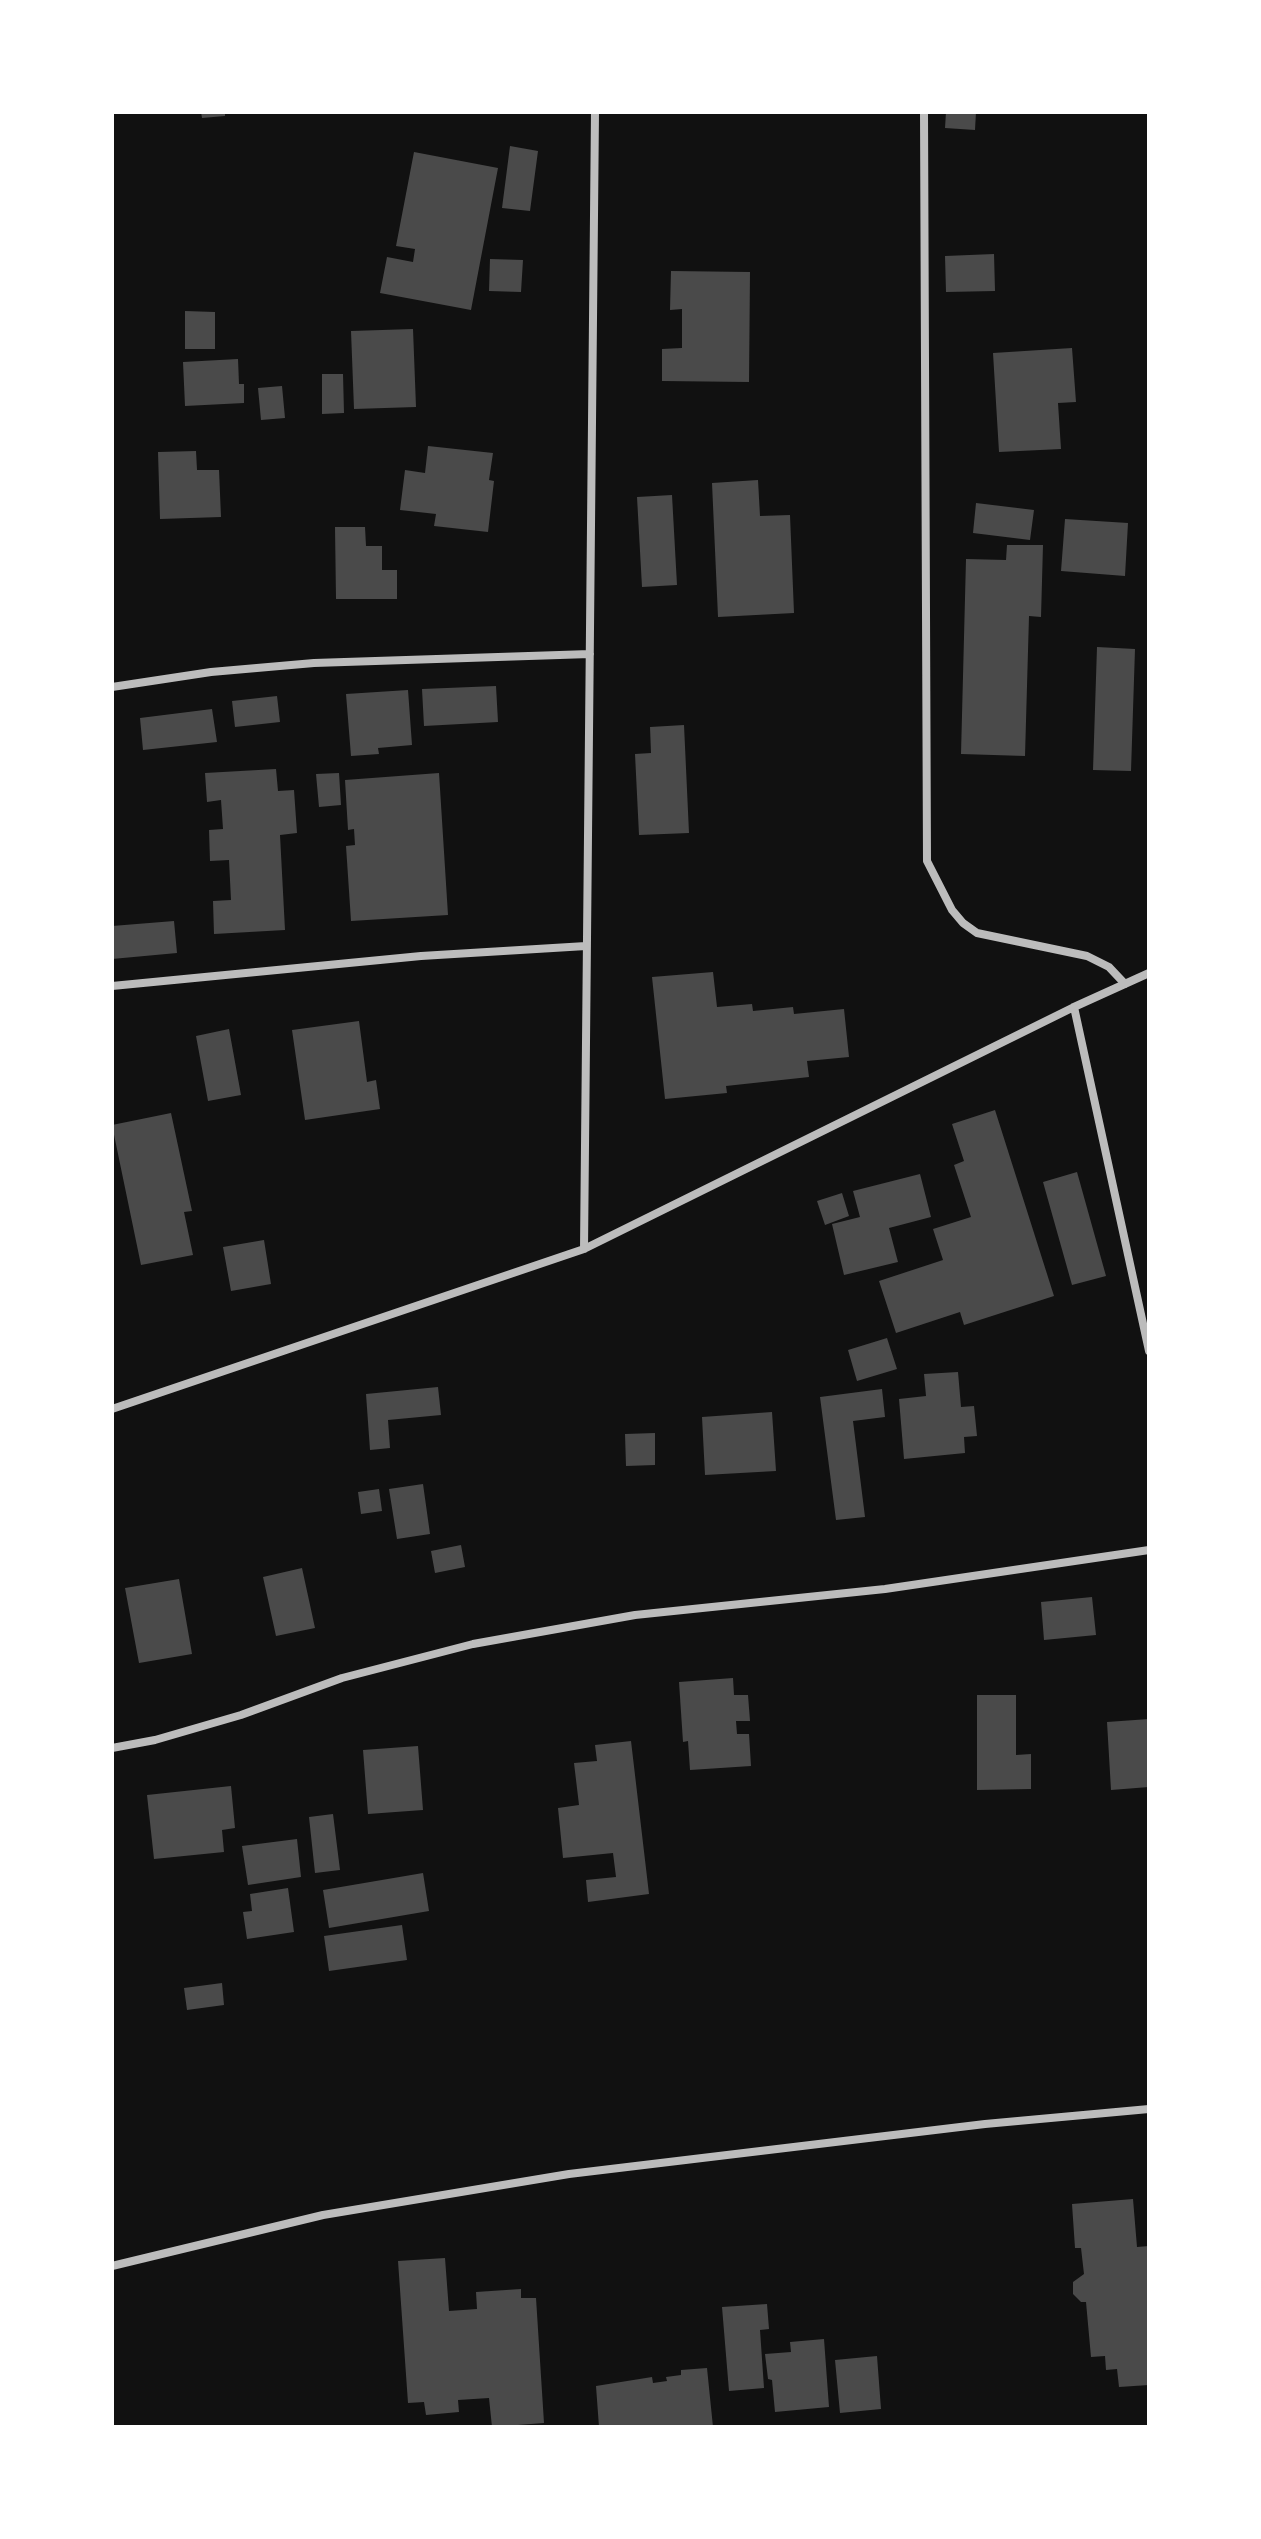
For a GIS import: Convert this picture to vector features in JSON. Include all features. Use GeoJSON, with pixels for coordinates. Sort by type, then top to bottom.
{"type":"FeatureCollection","features":[{"type":"Feature","properties":{"kind":"street"},"geometry":{"type":"LineString","coordinates":[[584,1249],[595,112]]}},
{"type":"Feature","properties":{"kind":"street"},"geometry":{"type":"LineString","coordinates":[[924,112],[927,861],[952,910],[977,933],[1087,956],[1109,967],[1125,984]]}},
{"type":"Feature","properties":{"kind":"street"},"geometry":{"type":"LineString","coordinates":[[112,687],[211,672],[314,663],[590,654]]}},
{"type":"Feature","properties":{"kind":"street"},"geometry":{"type":"LineString","coordinates":[[112,986],[421,956],[586,946]]}},
{"type":"Feature","properties":{"kind":"street"},"geometry":{"type":"LineString","coordinates":[[112,1409],[584,1249],[1149,973]]}},
{"type":"Feature","properties":{"kind":"street"},"geometry":{"type":"LineString","coordinates":[[1074,1007],[1149,1351]]}},
{"type":"Feature","properties":{"kind":"street"},"geometry":{"type":"LineString","coordinates":[[112,1748],[155,1740],[241,1715],[342,1678],[473,1644],[635,1615],[885,1589],[1149,1550]]}},
{"type":"Feature","properties":{"kind":"street"},"geometry":{"type":"LineString","coordinates":[[112,2266],[323,2215],[569,2174],[985,2124],[1149,2109]]}},
{"type":"Feature","properties":{"kind":"building"},"geometry":{"type":"Polygon","coordinates":[[[201,112],[225,112],[225,116],[202,118],[201,112]]]}},
{"type":"Feature","properties":{"kind":"building"},"geometry":{"type":"Polygon","coordinates":[[[946,112],[976,112],[975,130],[945,128],[946,112]]]}},
{"type":"Feature","properties":{"kind":"building"},"geometry":{"type":"Polygon","coordinates":[[[510,146],[538,151],[530,211],[502,208],[510,146]]]}},
{"type":"Feature","properties":{"kind":"building"},"geometry":{"type":"Polygon","coordinates":[[[414,152],[498,168],[471,310],[380,293],[387,257],[413,262],[415,249],[396,246],[414,152]]]}},
{"type":"Feature","properties":{"kind":"building"},"geometry":{"type":"Polygon","coordinates":[[[994,254],[995,291],[946,292],[945,256],[994,254]]]}},
{"type":"Feature","properties":{"kind":"building"},"geometry":{"type":"Polygon","coordinates":[[[490,259],[523,260],[521,292],[489,291],[490,259]]]}},
{"type":"Feature","properties":{"kind":"building"},"geometry":{"type":"Polygon","coordinates":[[[671,271],[750,272],[749,382],[662,381],[662,349],[682,348],[682,309],[670,310],[671,271]]]}},
{"type":"Feature","properties":{"kind":"building"},"geometry":{"type":"Polygon","coordinates":[[[185,311],[215,312],[215,349],[185,349],[185,311]]]}},
{"type":"Feature","properties":{"kind":"building"},"geometry":{"type":"Polygon","coordinates":[[[413,329],[416,407],[354,409],[351,331],[413,329]]]}},
{"type":"Feature","properties":{"kind":"building"},"geometry":{"type":"Polygon","coordinates":[[[1072,348],[1076,402],[1058,403],[1061,449],[999,452],[993,353],[1072,348]]]}},
{"type":"Feature","properties":{"kind":"building"},"geometry":{"type":"Polygon","coordinates":[[[238,359],[239,384],[244,384],[244,403],[185,406],[183,362],[238,359]]]}},
{"type":"Feature","properties":{"kind":"building"},"geometry":{"type":"Polygon","coordinates":[[[322,374],[343,374],[344,413],[322,414],[322,374]]]}},
{"type":"Feature","properties":{"kind":"building"},"geometry":{"type":"Polygon","coordinates":[[[282,386],[285,418],[261,420],[258,388],[282,386]]]}},
{"type":"Feature","properties":{"kind":"building"},"geometry":{"type":"Polygon","coordinates":[[[428,446],[493,453],[489,480],[494,481],[488,532],[434,526],[436,514],[400,510],[405,470],[425,473],[428,446]]]}},
{"type":"Feature","properties":{"kind":"building"},"geometry":{"type":"Polygon","coordinates":[[[196,451],[197,470],[219,470],[221,517],[160,519],[158,452],[196,451]]]}},
{"type":"Feature","properties":{"kind":"building"},"geometry":{"type":"Polygon","coordinates":[[[758,480],[760,516],[790,515],[794,613],[718,617],[712,483],[758,480]]]}},
{"type":"Feature","properties":{"kind":"building"},"geometry":{"type":"Polygon","coordinates":[[[672,495],[677,585],[642,587],[637,497],[672,495]]]}},
{"type":"Feature","properties":{"kind":"building"},"geometry":{"type":"Polygon","coordinates":[[[976,503],[1034,510],[1030,540],[973,533],[976,503]]]}},
{"type":"Feature","properties":{"kind":"building"},"geometry":{"type":"Polygon","coordinates":[[[1065,519],[1128,523],[1125,576],[1061,571],[1065,519]]]}},
{"type":"Feature","properties":{"kind":"building"},"geometry":{"type":"Polygon","coordinates":[[[335,527],[365,527],[366,546],[382,546],[382,570],[397,570],[397,599],[336,599],[335,527]]]}},
{"type":"Feature","properties":{"kind":"building"},"geometry":{"type":"Polygon","coordinates":[[[1007,545],[1043,545],[1041,617],[1029,616],[1025,756],[961,754],[966,559],[1006,560],[1007,545]]]}},
{"type":"Feature","properties":{"kind":"building"},"geometry":{"type":"Polygon","coordinates":[[[1097,647],[1135,649],[1131,771],[1093,770],[1097,647]]]}},
{"type":"Feature","properties":{"kind":"building"},"geometry":{"type":"Polygon","coordinates":[[[496,686],[498,722],[424,726],[422,689],[496,686]]]}},
{"type":"Feature","properties":{"kind":"building"},"geometry":{"type":"Polygon","coordinates":[[[408,690],[412,745],[378,748],[379,754],[351,756],[346,694],[408,690]]]}},
{"type":"Feature","properties":{"kind":"building"},"geometry":{"type":"Polygon","coordinates":[[[277,696],[280,722],[235,727],[232,701],[277,696]]]}},
{"type":"Feature","properties":{"kind":"building"},"geometry":{"type":"Polygon","coordinates":[[[212,709],[217,742],[143,750],[140,718],[212,709]]]}},
{"type":"Feature","properties":{"kind":"building"},"geometry":{"type":"Polygon","coordinates":[[[684,725],[689,833],[639,835],[635,754],[651,753],[650,727],[684,725]]]}},
{"type":"Feature","properties":{"kind":"building"},"geometry":{"type":"Polygon","coordinates":[[[276,769],[278,791],[294,790],[297,833],[280,835],[285,930],[214,934],[213,901],[231,900],[229,860],[210,861],[209,830],[223,829],[221,800],[207,802],[205,773],[276,769]]]}},
{"type":"Feature","properties":{"kind":"building"},"geometry":{"type":"Polygon","coordinates":[[[339,773],[341,805],[319,807],[316,774],[339,773]]]}},
{"type":"Feature","properties":{"kind":"building"},"geometry":{"type":"Polygon","coordinates":[[[439,773],[448,915],[351,921],[346,846],[355,845],[354,829],[348,830],[345,780],[439,773]]]}},
{"type":"Feature","properties":{"kind":"building"},"geometry":{"type":"Polygon","coordinates":[[[174,921],[177,953],[112,959],[112,926],[174,921]]]}},
{"type":"Feature","properties":{"kind":"building"},"geometry":{"type":"Polygon","coordinates":[[[713,972],[717,1007],[752,1004],[753,1011],[793,1007],[794,1014],[844,1009],[849,1057],[807,1061],[809,1077],[726,1086],[727,1093],[665,1099],[652,977],[713,972]]]}},
{"type":"Feature","properties":{"kind":"building"},"geometry":{"type":"Polygon","coordinates":[[[359,1021],[367,1082],[376,1080],[380,1109],[305,1120],[292,1030],[359,1021]]]}},
{"type":"Feature","properties":{"kind":"building"},"geometry":{"type":"Polygon","coordinates":[[[229,1029],[241,1095],[208,1101],[196,1036],[229,1029]]]}},
{"type":"Feature","properties":{"kind":"building"},"geometry":{"type":"Polygon","coordinates":[[[995,1110],[1054,1296],[964,1325],[960,1312],[896,1333],[879,1281],[943,1260],[933,1229],[971,1217],[954,1165],[964,1161],[952,1124],[995,1110]]]}},
{"type":"Feature","properties":{"kind":"building"},"geometry":{"type":"Polygon","coordinates":[[[171,1113],[192,1211],[184,1212],[193,1255],[141,1265],[112,1125],[171,1113]]]}},
{"type":"Feature","properties":{"kind":"building"},"geometry":{"type":"Polygon","coordinates":[[[1077,1172],[1106,1276],[1072,1285],[1043,1182],[1077,1172]]]}},
{"type":"Feature","properties":{"kind":"building"},"geometry":{"type":"Polygon","coordinates":[[[920,1174],[931,1217],[889,1228],[898,1262],[844,1275],[832,1224],[860,1217],[853,1191],[920,1174]]]}},
{"type":"Feature","properties":{"kind":"building"},"geometry":{"type":"Polygon","coordinates":[[[842,1193],[849,1216],[825,1225],[817,1201],[842,1193]]]}},
{"type":"Feature","properties":{"kind":"building"},"geometry":{"type":"Polygon","coordinates":[[[264,1240],[271,1284],[231,1291],[223,1247],[264,1240]]]}},
{"type":"Feature","properties":{"kind":"building"},"geometry":{"type":"Polygon","coordinates":[[[887,1338],[897,1369],[857,1381],[848,1350],[887,1338]]]}},
{"type":"Feature","properties":{"kind":"building"},"geometry":{"type":"Polygon","coordinates":[[[958,1372],[961,1407],[974,1406],[977,1436],[964,1437],[965,1453],[904,1459],[899,1399],[926,1396],[924,1374],[958,1372]]]}},
{"type":"Feature","properties":{"kind":"building"},"geometry":{"type":"Polygon","coordinates":[[[438,1387],[441,1415],[388,1420],[390,1448],[370,1450],[366,1394],[438,1387]]]}},
{"type":"Feature","properties":{"kind":"building"},"geometry":{"type":"Polygon","coordinates":[[[882,1389],[885,1417],[853,1421],[865,1517],[836,1520],[820,1397],[882,1389]]]}},
{"type":"Feature","properties":{"kind":"building"},"geometry":{"type":"Polygon","coordinates":[[[772,1412],[776,1471],[705,1475],[702,1417],[772,1412]]]}},
{"type":"Feature","properties":{"kind":"building"},"geometry":{"type":"Polygon","coordinates":[[[655,1433],[655,1465],[626,1466],[625,1434],[655,1433]]]}},
{"type":"Feature","properties":{"kind":"building"},"geometry":{"type":"Polygon","coordinates":[[[423,1484],[430,1534],[397,1539],[389,1489],[423,1484]]]}},
{"type":"Feature","properties":{"kind":"building"},"geometry":{"type":"Polygon","coordinates":[[[379,1489],[382,1511],[361,1514],[358,1492],[379,1489]]]}},
{"type":"Feature","properties":{"kind":"building"},"geometry":{"type":"Polygon","coordinates":[[[461,1545],[465,1567],[435,1573],[431,1551],[461,1545]]]}},
{"type":"Feature","properties":{"kind":"building"},"geometry":{"type":"Polygon","coordinates":[[[302,1568],[315,1628],[276,1636],[263,1577],[302,1568]]]}},
{"type":"Feature","properties":{"kind":"building"},"geometry":{"type":"Polygon","coordinates":[[[179,1579],[192,1654],[139,1663],[125,1588],[179,1579]]]}},
{"type":"Feature","properties":{"kind":"building"},"geometry":{"type":"Polygon","coordinates":[[[1092,1597],[1096,1635],[1044,1640],[1041,1602],[1092,1597]]]}},
{"type":"Feature","properties":{"kind":"building"},"geometry":{"type":"Polygon","coordinates":[[[733,1678],[734,1695],[748,1695],[750,1721],[736,1721],[737,1734],[749,1734],[751,1766],[690,1770],[688,1741],[683,1742],[679,1682],[733,1678]]]}},
{"type":"Feature","properties":{"kind":"building"},"geometry":{"type":"Polygon","coordinates":[[[977,1695],[1016,1695],[1016,1755],[1031,1754],[1031,1789],[977,1790],[977,1695]]]}},
{"type":"Feature","properties":{"kind":"building"},"geometry":{"type":"Polygon","coordinates":[[[1149,1719],[1149,1787],[1111,1790],[1107,1722],[1149,1719]]]}},
{"type":"Feature","properties":{"kind":"building"},"geometry":{"type":"Polygon","coordinates":[[[631,1741],[649,1894],[588,1902],[586,1880],[616,1877],[613,1853],[563,1858],[558,1808],[579,1805],[574,1763],[597,1761],[595,1745],[631,1741]]]}},
{"type":"Feature","properties":{"kind":"building"},"geometry":{"type":"Polygon","coordinates":[[[418,1746],[423,1810],[368,1814],[363,1750],[418,1746]]]}},
{"type":"Feature","properties":{"kind":"building"},"geometry":{"type":"Polygon","coordinates":[[[231,1786],[235,1828],[222,1830],[224,1852],[154,1859],[147,1795],[231,1786]]]}},
{"type":"Feature","properties":{"kind":"building"},"geometry":{"type":"Polygon","coordinates":[[[333,1814],[340,1870],[315,1873],[309,1817],[333,1814]]]}},
{"type":"Feature","properties":{"kind":"building"},"geometry":{"type":"Polygon","coordinates":[[[297,1839],[301,1877],[248,1885],[242,1846],[297,1839]]]}},
{"type":"Feature","properties":{"kind":"building"},"geometry":{"type":"Polygon","coordinates":[[[423,1873],[429,1911],[329,1928],[323,1890],[423,1873]]]}},
{"type":"Feature","properties":{"kind":"building"},"geometry":{"type":"Polygon","coordinates":[[[288,1888],[294,1932],[247,1939],[243,1912],[252,1911],[250,1894],[288,1888]]]}},
{"type":"Feature","properties":{"kind":"building"},"geometry":{"type":"Polygon","coordinates":[[[402,1925],[407,1960],[329,1971],[324,1936],[402,1925]]]}},
{"type":"Feature","properties":{"kind":"building"},"geometry":{"type":"Polygon","coordinates":[[[222,1983],[224,2005],[187,2010],[184,1988],[222,1983]]]}},
{"type":"Feature","properties":{"kind":"building"},"geometry":{"type":"Polygon","coordinates":[[[1133,2199],[1137,2247],[1149,2246],[1149,2385],[1119,2387],[1117,2369],[1106,2370],[1105,2356],[1091,2357],[1086,2302],[1081,2302],[1073,2294],[1073,2282],[1084,2274],[1081,2248],[1075,2248],[1072,2204],[1133,2199]]]}},
{"type":"Feature","properties":{"kind":"building"},"geometry":{"type":"Polygon","coordinates":[[[445,2258],[449,2311],[477,2309],[476,2292],[521,2289],[521,2298],[536,2298],[544,2423],[492,2427],[489,2398],[458,2400],[459,2412],[426,2415],[424,2402],[408,2403],[398,2261],[445,2258]]]}},
{"type":"Feature","properties":{"kind":"building"},"geometry":{"type":"Polygon","coordinates":[[[767,2304],[769,2329],[760,2330],[764,2388],[729,2391],[722,2307],[767,2304]]]}},
{"type":"Feature","properties":{"kind":"building"},"geometry":{"type":"Polygon","coordinates":[[[824,2339],[829,2407],[775,2412],[772,2380],[768,2379],[765,2354],[791,2352],[790,2342],[824,2339]]]}},
{"type":"Feature","properties":{"kind":"building"},"geometry":{"type":"Polygon","coordinates":[[[877,2356],[881,2409],[840,2413],[835,2360],[877,2356]]]}},
{"type":"Feature","properties":{"kind":"building"},"geometry":{"type":"Polygon","coordinates":[[[707,2368],[713,2427],[599,2427],[596,2386],[652,2377],[653,2383],[667,2381],[666,2377],[681,2375],[681,2370],[707,2368]]]}}]}
